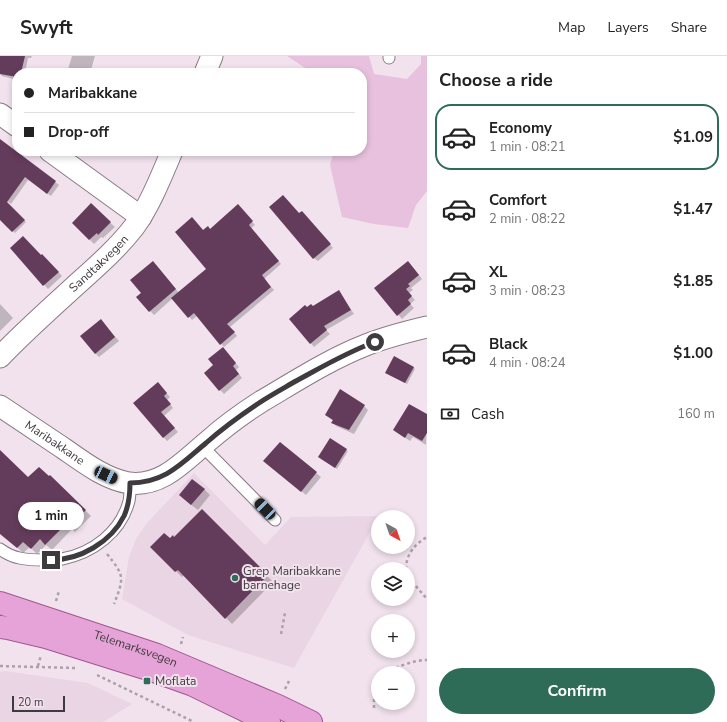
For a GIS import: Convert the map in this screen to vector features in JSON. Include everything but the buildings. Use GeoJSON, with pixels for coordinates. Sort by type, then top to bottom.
{"type":"FeatureCollection","features":[{"type":"Feature","properties":{"kind":"main road","name":"Telemarksvegen"},"geometry":{"type":"LineString","coordinates":[[0,603],[157,654],[278,706],[311,722]]}},
{"type":"Feature","properties":{"kind":"main road","name":"Telemarksvegen"},"geometry":{"type":"LineString","coordinates":[[0,627],[46,637],[148,669],[193,686],[269,722]]}},
{"type":"Feature","properties":{"kind":"street"},"geometry":{"type":"LineString","coordinates":[[207,68],[212,56]]}},
{"type":"Feature","properties":{"kind":"street"},"geometry":{"type":"LineString","coordinates":[[0,114],[12,122]]}},
{"type":"Feature","properties":{"kind":"street"},"geometry":{"type":"LineString","coordinates":[[57,156],[140,217]]}},
{"type":"Feature","properties":{"kind":"street","name":"Sandtakvegen"},"geometry":{"type":"LineString","coordinates":[[0,357],[53,306],[101,263],[128,234],[140,217],[155,190],[170,156]]}},
{"type":"Feature","properties":{"kind":"street","name":"Maribakkane"},"geometry":{"type":"LineString","coordinates":[[0,406],[92,467],[118,480],[130,483],[142,483],[155,480],[182,465],[202,446],[261,402],[340,357],[372,343],[427,327]]}},
{"type":"Feature","properties":{"kind":"lane"},"geometry":{"type":"LineString","coordinates":[[202,446],[275,520]]}},
{"type":"Feature","properties":{"kind":"lane"},"geometry":{"type":"LineString","coordinates":[[0,549],[12,557],[29,560],[62,560],[82,553],[100,544],[112,532],[124,516],[129,500],[130,483]]}},
{"type":"Feature","properties":{"kind":"path"},"geometry":{"type":"LineString","coordinates":[[407,562],[408,556],[413,548],[427,537]]}},
{"type":"Feature","properties":{"kind":"path"},"geometry":{"type":"LineString","coordinates":[[100,544],[120,572],[121,585],[114,604]]}},
{"type":"Feature","properties":{"kind":"path"},"geometry":{"type":"LineString","coordinates":[[415,585],[427,599]]}},
{"type":"Feature","properties":{"kind":"path"},"geometry":{"type":"LineString","coordinates":[[281,634],[285,613]]}},
{"type":"Feature","properties":{"kind":"path"},"geometry":{"type":"LineString","coordinates":[[180,645],[184,637]]}},
{"type":"Feature","properties":{"kind":"path"},"geometry":{"type":"LineString","coordinates":[[400,666],[427,660]]}},
{"type":"Feature","properties":{"kind":"path"},"geometry":{"type":"LineString","coordinates":[[0,666],[80,669]]}},
{"type":"Feature","properties":{"kind":"path"},"geometry":{"type":"LineString","coordinates":[[93,674],[194,722]]}},
{"type":"Feature","properties":{"kind":"path"},"geometry":{"type":"LineString","coordinates":[[125,689],[127,682]]}},
{"type":"Feature","properties":{"kind":"shaded area"},"geometry":{"type":"Polygon","coordinates":[[[287,56],[369,56],[374,74],[407,79],[421,64],[421,56],[427,56],[427,191],[416,205],[408,228],[374,224],[342,217],[330,165],[333,156],[367,156],[367,68],[305,68],[287,56]]]}},
{"type":"Feature","properties":{"kind":"shaded area","name":"Grep Maribakkane barnehage"},"geometry":{"type":"Polygon","coordinates":[[[194,473],[265,545],[291,517],[371,516],[371,530],[294,668],[188,635],[122,599],[129,557],[136,539],[147,523],[194,473]]]}},
{"type":"Feature","properties":{"kind":"shaded area"},"geometry":{"type":"Polygon","coordinates":[[[5,671],[88,683],[132,704],[103,722],[0,722],[0,672],[5,671]]]}},
{"type":"Feature","properties":{"kind":"place","name":"Grep Maribakkane barnehage"},"geometry":{"type":"Point","coordinates":[235,578]}},
{"type":"Feature","properties":{"kind":"place","name":"Moflata"},"geometry":{"type":"Point","coordinates":[147,681]}},
{"type":"Feature","properties":{"kind":"route"},"geometry":{"type":"LineString","coordinates":[[51,560],[62,560],[82,553],[100,544],[112,532],[124,516],[129,500],[130,483],[142,483],[155,480],[169,473],[182,465],[206,443],[261,402],[340,357],[375,342]]}}]}
